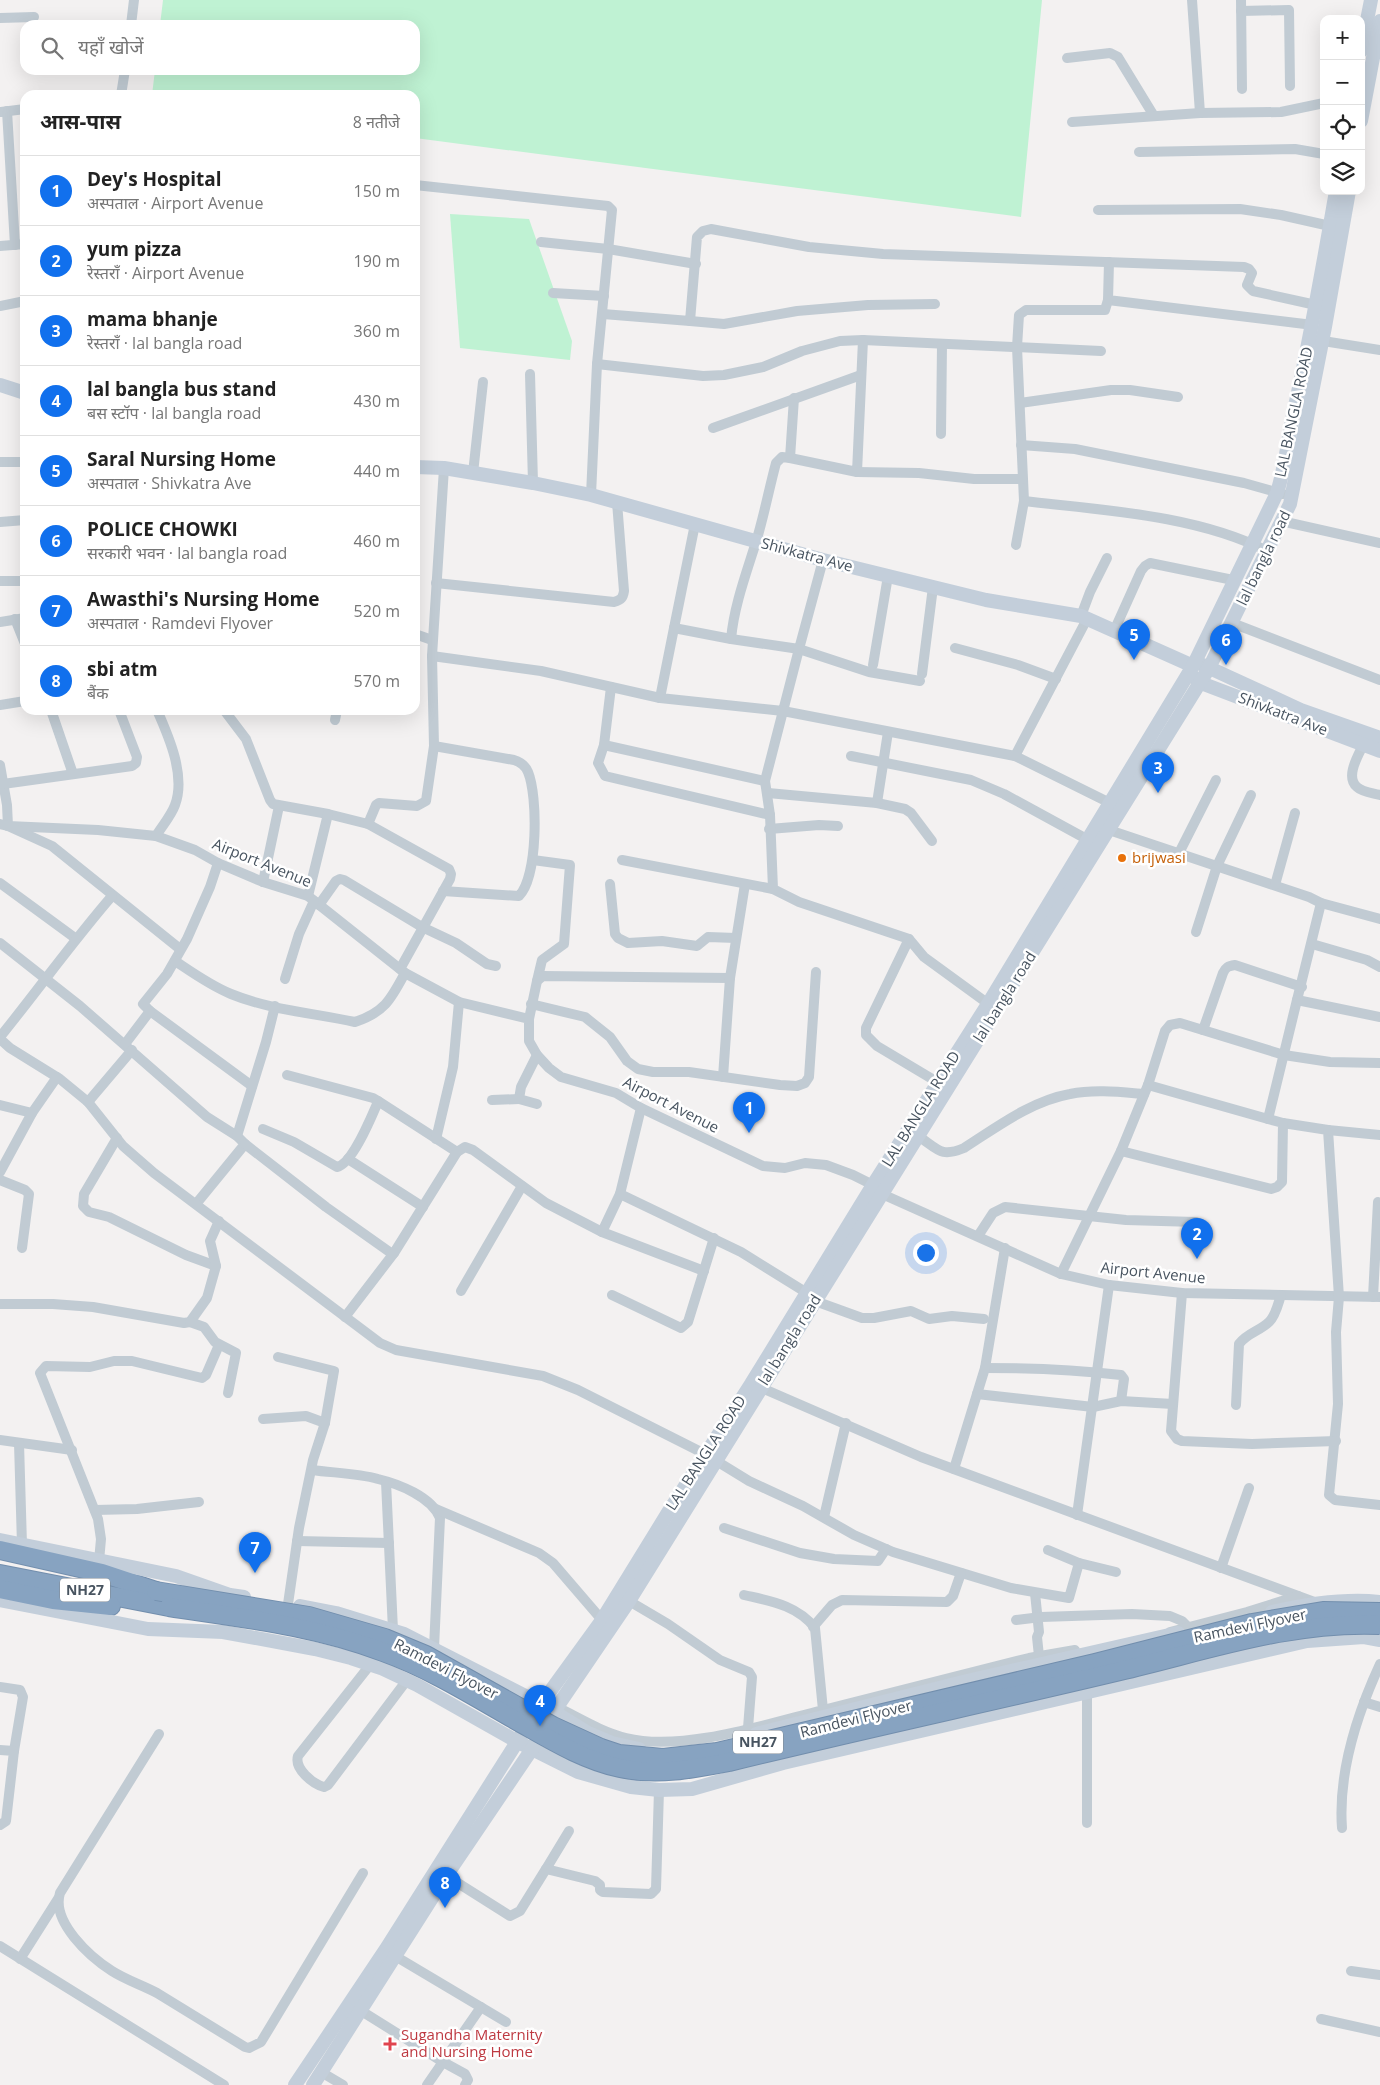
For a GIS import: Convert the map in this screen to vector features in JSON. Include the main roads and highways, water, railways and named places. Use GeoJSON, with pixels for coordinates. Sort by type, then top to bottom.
{"type":"FeatureCollection","features":[{"type":"Feature","properties":{"kind":"highway"},"geometry":{"type":"LineString","coordinates":[[0,1550],[102,1573],[156,1591]]}},
{"type":"Feature","properties":{"kind":"highway","name":"Ramdevi Flyover"},"geometry":{"type":"LineString","coordinates":[[0,1559],[156,1591],[309,1616],[385,1638],[426,1655],[553,1726],[586,1742],[619,1754],[663,1758],[717,1752],[1095,1663],[1252,1623],[1323,1611],[1380,1612]]}},
{"type":"Feature","properties":{"kind":"highway","name":"Ramdevi Flyover"},"geometry":{"type":"LineString","coordinates":[[0,1574],[169,1607],[271,1623],[347,1640],[384,1652],[433,1674],[573,1751],[620,1768],[671,1772],[729,1762],[1123,1671],[1269,1634],[1329,1626],[1380,1625]]}},
{"type":"Feature","properties":{"kind":"highway"},"geometry":{"type":"LineString","coordinates":[[0,1589],[53,1600],[111,1606],[169,1607]]}},
{"type":"Feature","properties":{"kind":"place","name":"Saral Nursing Home"},"geometry":{"type":"Point","coordinates":[1134,660]}},
{"type":"Feature","properties":{"kind":"place","name":"POLICE CHOWKI"},"geometry":{"type":"Point","coordinates":[1226,665]}},
{"type":"Feature","properties":{"kind":"place","name":"mama bhanje"},"geometry":{"type":"Point","coordinates":[1158,793]}},
{"type":"Feature","properties":{"kind":"place","name":"brijwasi"},"geometry":{"type":"Point","coordinates":[1122,858]}},
{"type":"Feature","properties":{"kind":"place","name":"Dey's Hospital"},"geometry":{"type":"Point","coordinates":[749,1133]}},
{"type":"Feature","properties":{"kind":"place","name":"yum pizza"},"geometry":{"type":"Point","coordinates":[1197,1259]}},
{"type":"Feature","properties":{"kind":"place","name":"Awasthi's Nursing Home"},"geometry":{"type":"Point","coordinates":[255,1573]}},
{"type":"Feature","properties":{"kind":"place","name":"lal bangla bus stand"},"geometry":{"type":"Point","coordinates":[540,1726]}},
{"type":"Feature","properties":{"kind":"place","name":"sbi atm"},"geometry":{"type":"Point","coordinates":[445,1908]}},
{"type":"Feature","properties":{"kind":"place","name":"Sugandha Maternity and Nursing Home"},"geometry":{"type":"Point","coordinates":[390,2044]}}]}
